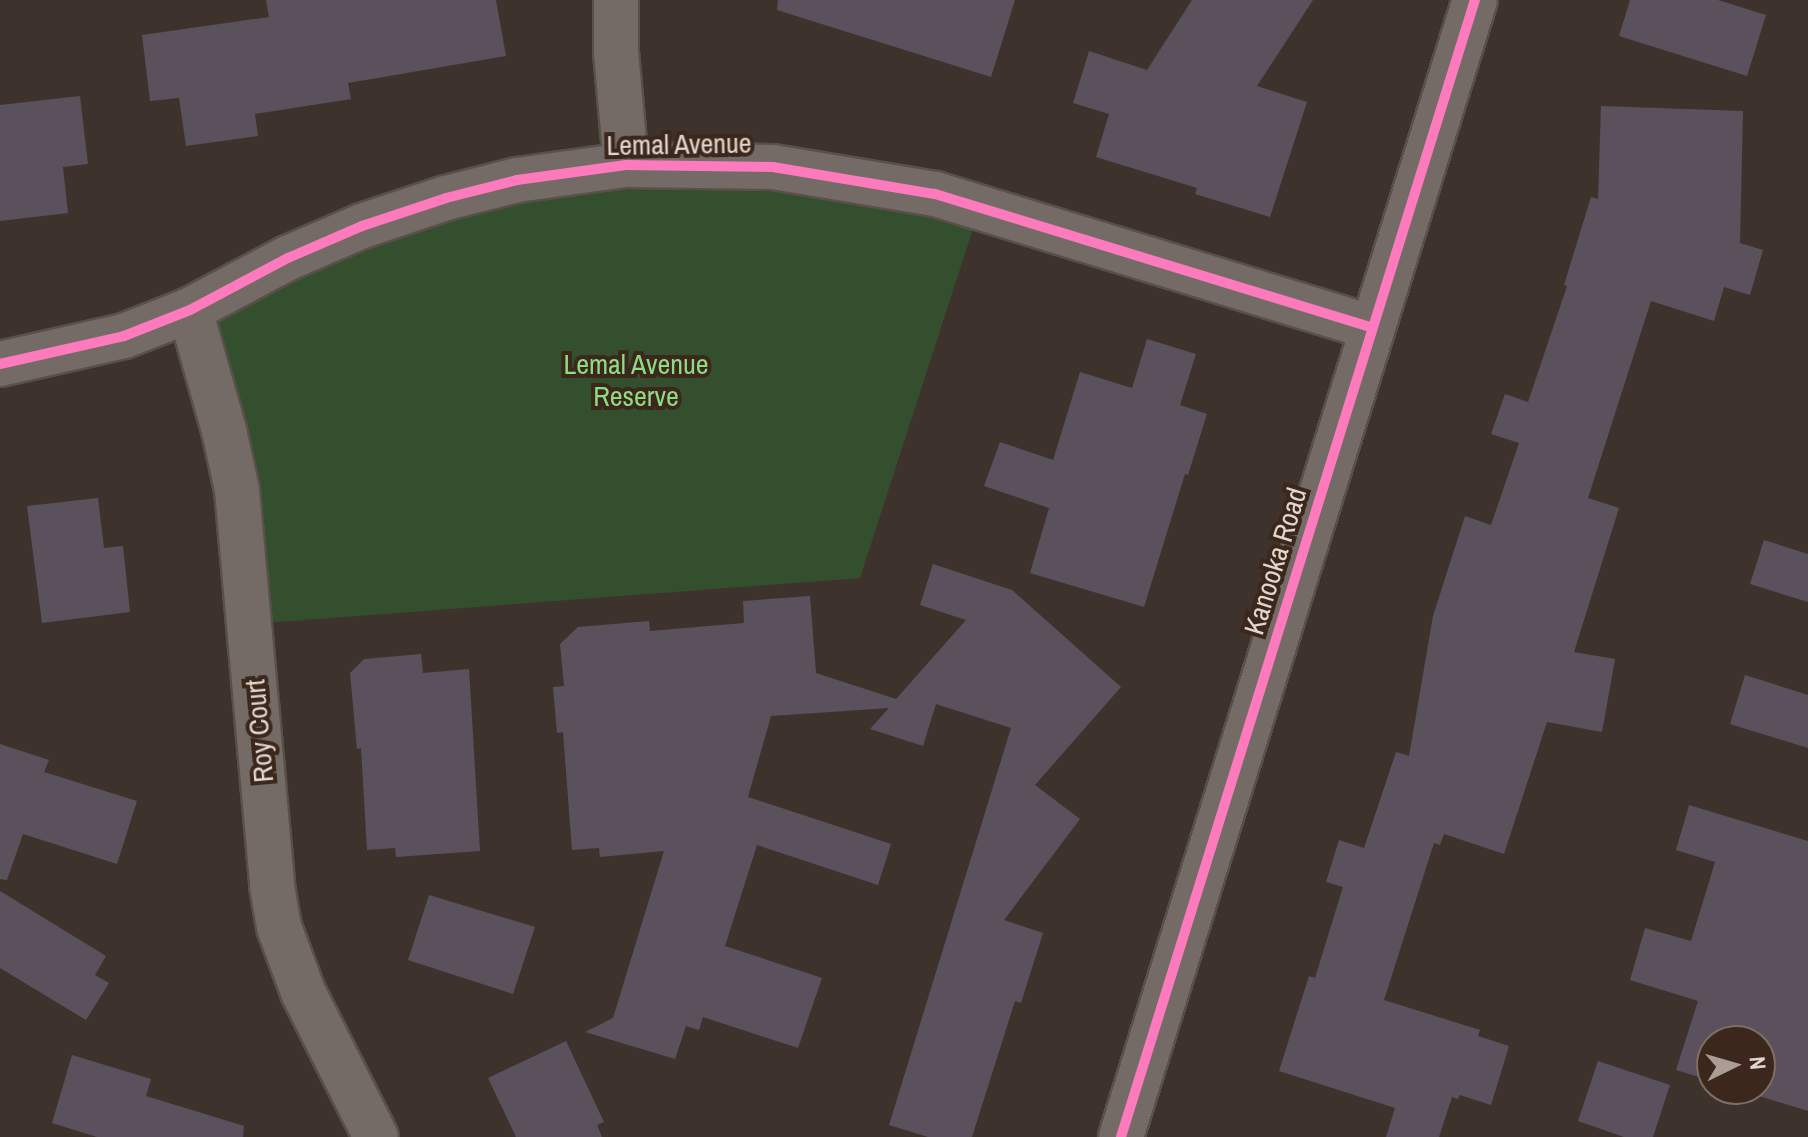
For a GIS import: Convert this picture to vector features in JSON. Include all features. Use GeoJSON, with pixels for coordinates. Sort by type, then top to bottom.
{"type":"FeatureCollection","features":[{"type":"Feature","properties":{"kind":"street"},"geometry":{"type":"LineString","coordinates":[[616,0],[616,52],[626,165]]}},
{"type":"Feature","properties":{"kind":"street","name":"Kanooka Road"},"geometry":{"type":"LineString","coordinates":[[1121,1137],[1475,0]]}},
{"type":"Feature","properties":{"kind":"street","name":"Lemal Avenue"},"geometry":{"type":"LineString","coordinates":[[0,364],[124,336],[190,310],[288,258],[362,226],[432,203],[517,180],[626,165],[773,167],[935,194],[1372,328]]}},
{"type":"Feature","properties":{"kind":"street","name":"Roy Court"},"geometry":{"type":"LineString","coordinates":[[190,310],[224,430],[237,490],[272,886],[279,927],[303,992],[376,1137]]}},
{"type":"Feature","properties":{"kind":"green space","name":"Lemal Avenue Reserve"},"geometry":{"type":"Polygon","coordinates":[[[569,172],[980,207],[860,578],[250,624],[190,310],[569,172]]]}},
{"type":"Feature","properties":{"kind":"building"},"geometry":{"type":"Polygon","coordinates":[[[266,0],[496,0],[506,56],[348,83],[351,99],[255,114],[258,136],[186,146],[179,98],[150,101],[142,35],[269,17],[266,0]]]}},
{"type":"Feature","properties":{"kind":"building"},"geometry":{"type":"Polygon","coordinates":[[[778,0],[1015,0],[991,77],[777,10],[778,0]]]}},
{"type":"Feature","properties":{"kind":"building"},"geometry":{"type":"Polygon","coordinates":[[[1192,0],[1313,0],[1257,86],[1307,102],[1270,217],[1195,194],[1197,188],[1096,157],[1109,114],[1073,103],[1089,51],[1147,70],[1192,0]]]}},
{"type":"Feature","properties":{"kind":"building"},"geometry":{"type":"Polygon","coordinates":[[[1630,0],[1718,0],[1766,15],[1747,76],[1619,36],[1630,0]]]}},
{"type":"Feature","properties":{"kind":"building"},"geometry":{"type":"Polygon","coordinates":[[[80,96],[88,164],[63,167],[68,213],[0,221],[0,105],[80,96]]]}},
{"type":"Feature","properties":{"kind":"building"},"geometry":{"type":"Polygon","coordinates":[[[1601,106],[1743,111],[1740,243],[1763,250],[1750,295],[1724,287],[1714,321],[1651,301],[1588,498],[1619,508],[1574,652],[1615,659],[1602,732],[1547,722],[1504,854],[1444,834],[1440,845],[1434,843],[1384,1000],[1480,1030],[1478,1036],[1509,1046],[1491,1105],[1460,1095],[1458,1099],[1452,1097],[1439,1137],[1386,1137],[1395,1108],[1279,1071],[1309,976],[1315,978],[1343,887],[1326,882],[1339,840],[1364,848],[1396,752],[1409,756],[1433,616],[1465,516],[1491,525],[1519,443],[1491,434],[1505,394],[1528,402],[1567,286],[1564,285],[1591,197],[1598,199],[1601,106]]]}},
{"type":"Feature","properties":{"kind":"building"},"geometry":{"type":"Polygon","coordinates":[[[1147,339],[1196,354],[1180,405],[1207,414],[1144,607],[1030,573],[1049,508],[984,486],[1000,442],[1053,460],[1080,372],[1132,388],[1147,339]]]}},
{"type":"Feature","properties":{"kind":"building"},"geometry":{"type":"Polygon","coordinates":[[[98,498],[104,548],[123,546],[130,612],[42,623],[27,506],[98,498]]]}},
{"type":"Feature","properties":{"kind":"building"},"geometry":{"type":"Polygon","coordinates":[[[1764,540],[1808,554],[1808,602],[1750,584],[1764,540]]]}},
{"type":"Feature","properties":{"kind":"building"},"geometry":{"type":"Polygon","coordinates":[[[933,564],[1012,590],[1121,687],[1035,785],[1080,819],[1004,920],[1043,933],[1021,1003],[1015,1001],[972,1137],[928,1137],[889,1125],[1011,728],[936,704],[923,746],[870,729],[889,708],[771,716],[748,797],[891,844],[878,885],[757,845],[725,946],[822,978],[798,1048],[703,1017],[699,1030],[686,1026],[675,1059],[585,1032],[613,1018],[664,851],[600,857],[599,848],[572,850],[563,732],[557,733],[553,687],[564,686],[560,644],[578,627],[649,621],[650,631],[744,623],[743,601],[810,596],[816,673],[896,699],[966,620],[920,605],[933,564]]]}},
{"type":"Feature","properties":{"kind":"building"},"geometry":{"type":"Polygon","coordinates":[[[421,654],[423,673],[469,669],[480,851],[396,857],[395,848],[367,850],[361,748],[357,749],[350,673],[364,659],[421,654]]]}},
{"type":"Feature","properties":{"kind":"building"},"geometry":{"type":"Polygon","coordinates":[[[1745,675],[1808,695],[1808,748],[1730,724],[1745,675]]]}},
{"type":"Feature","properties":{"kind":"building"},"geometry":{"type":"Polygon","coordinates":[[[0,744],[49,760],[44,772],[137,801],[117,864],[23,834],[7,880],[0,879],[0,744]]]}},
{"type":"Feature","properties":{"kind":"building"},"geometry":{"type":"Polygon","coordinates":[[[1689,805],[1808,841],[1808,1111],[1776,1101],[1776,1025],[1696,1025],[1696,1076],[1676,1070],[1698,1001],[1630,980],[1645,928],[1691,941],[1715,862],[1676,850],[1689,805]]]}},
{"type":"Feature","properties":{"kind":"building"},"geometry":{"type":"Polygon","coordinates":[[[0,891],[106,956],[95,975],[109,983],[86,1020],[0,968],[0,891]]]}},
{"type":"Feature","properties":{"kind":"building"},"geometry":{"type":"Polygon","coordinates":[[[429,895],[535,927],[513,994],[408,960],[429,895]]]}},
{"type":"Feature","properties":{"kind":"building"},"geometry":{"type":"Polygon","coordinates":[[[566,1041],[604,1122],[597,1125],[602,1137],[516,1137],[488,1078],[566,1041]]]}},
{"type":"Feature","properties":{"kind":"building"},"geometry":{"type":"Polygon","coordinates":[[[72,1055],[151,1079],[146,1096],[244,1126],[243,1137],[97,1137],[52,1123],[72,1055]]]}},
{"type":"Feature","properties":{"kind":"building"},"geometry":{"type":"Polygon","coordinates":[[[1598,1061],[1670,1085],[1653,1137],[1624,1137],[1578,1121],[1598,1061]]]}},
{"type":"Feature","properties":{"kind":"cycle path"},"geometry":{"type":"LineString","coordinates":[[1121,1137],[1475,0]]}},
{"type":"Feature","properties":{"kind":"cycle path"},"geometry":{"type":"LineString","coordinates":[[0,364],[124,336],[190,310],[288,258],[362,226],[446,198],[517,180],[626,165],[773,167],[935,194],[1372,328]]}}]}
